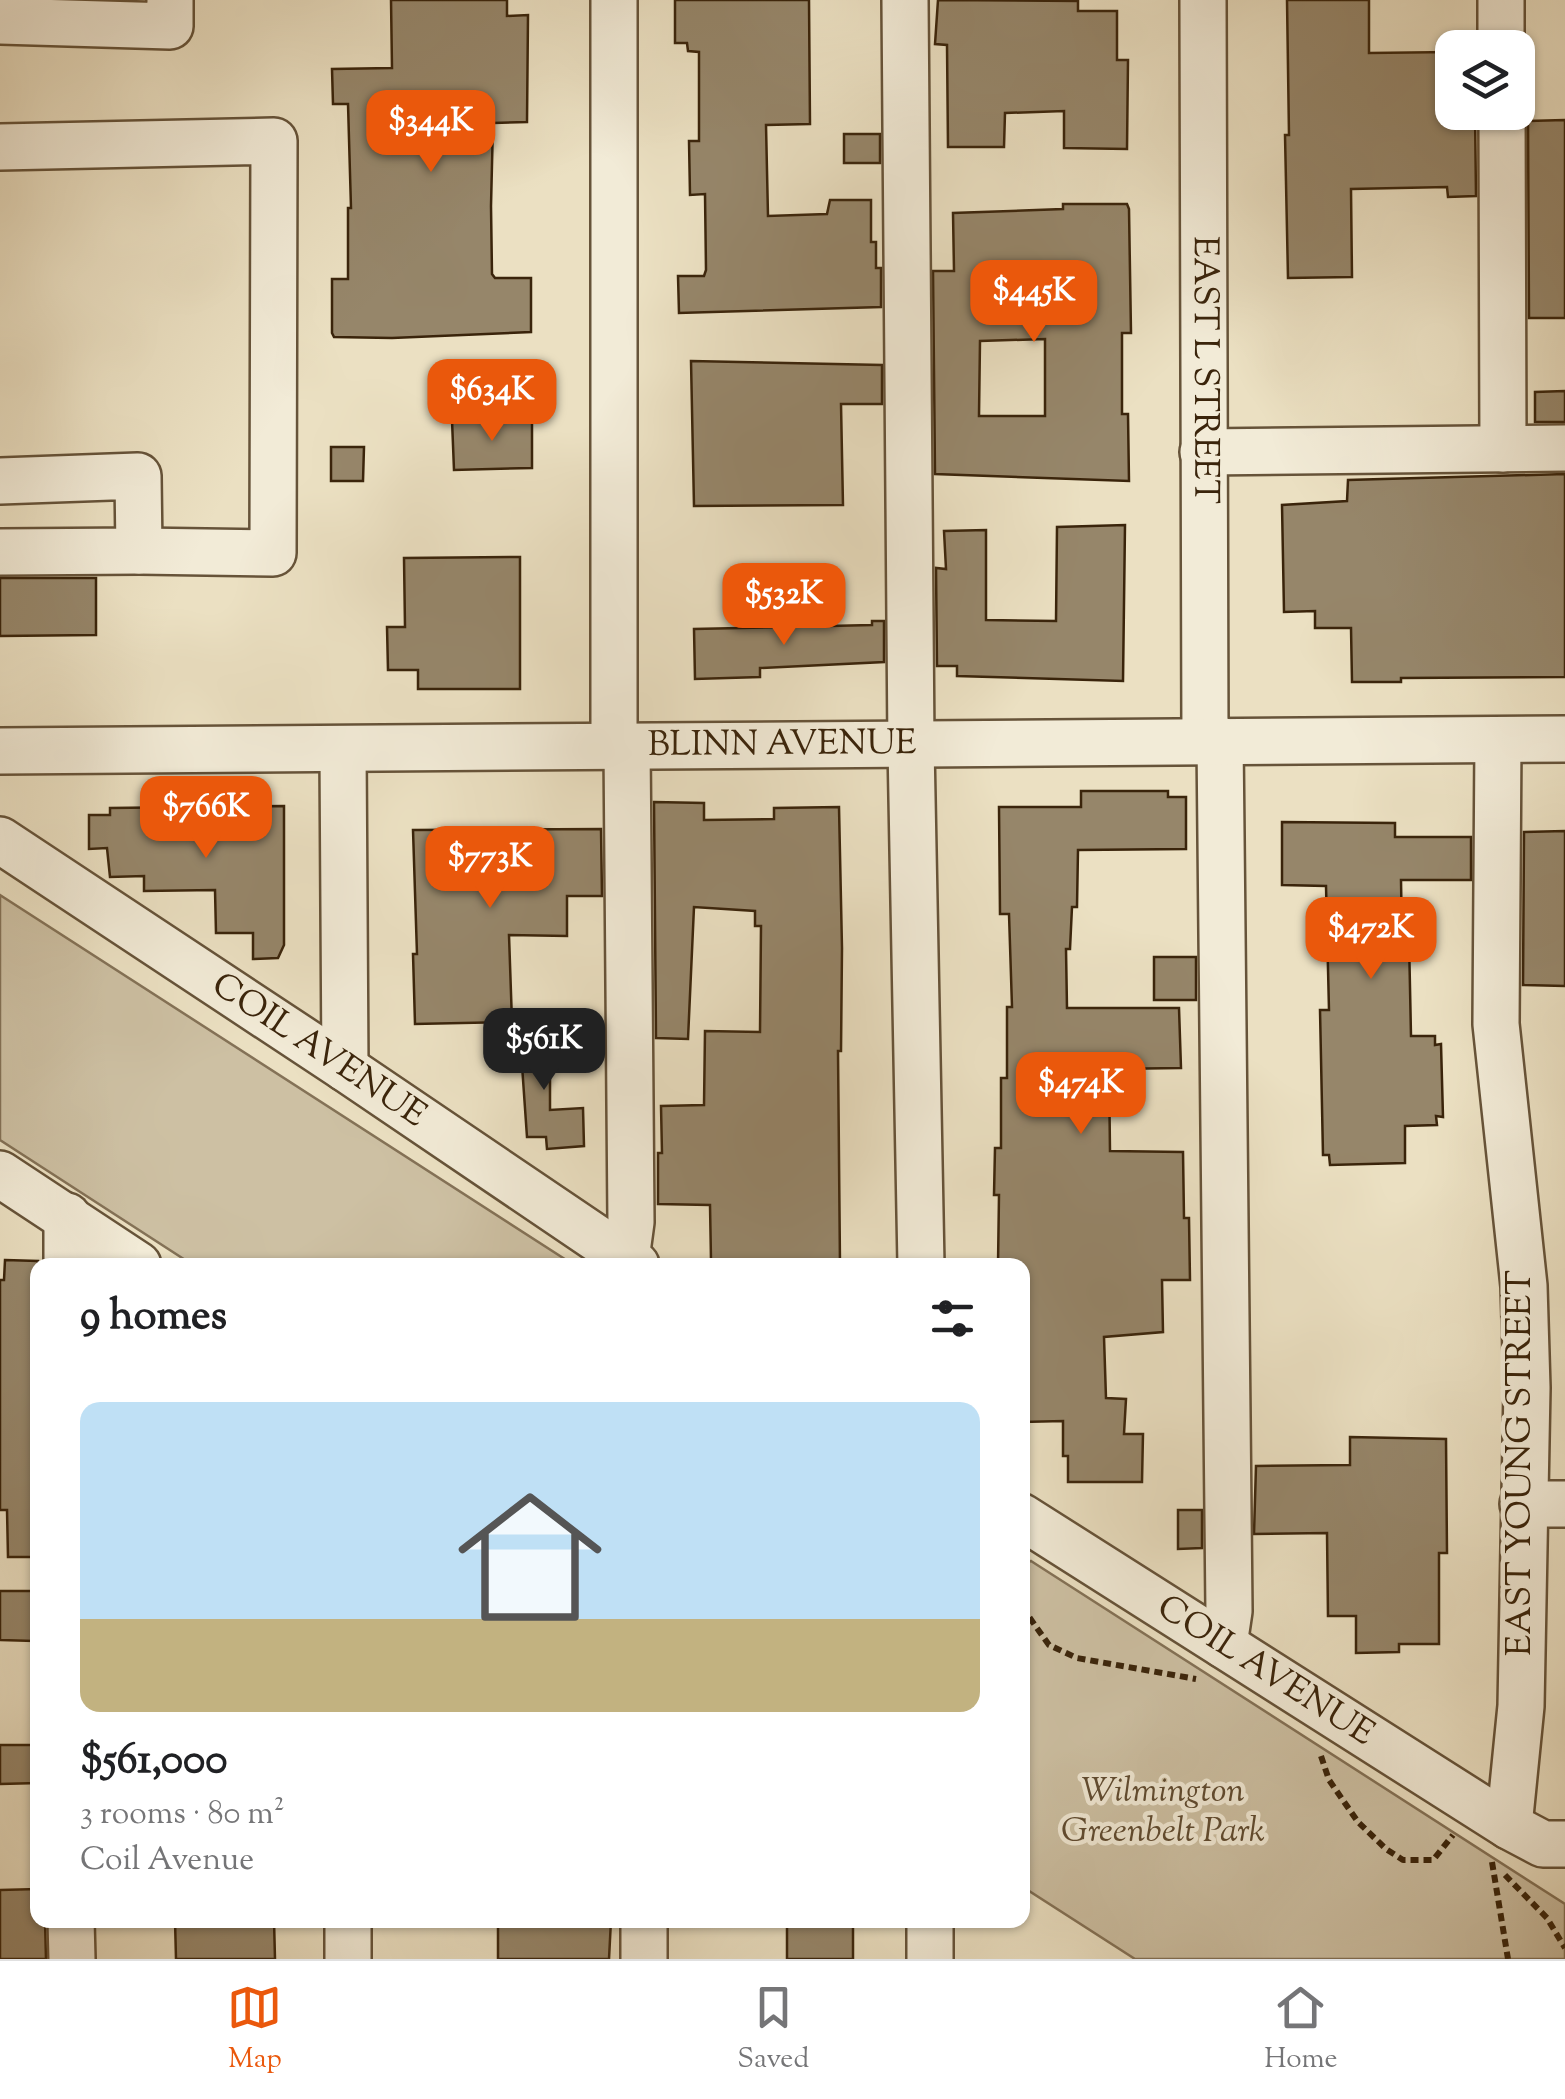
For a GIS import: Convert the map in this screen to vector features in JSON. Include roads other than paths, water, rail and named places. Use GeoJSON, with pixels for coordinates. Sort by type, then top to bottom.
{"type":"FeatureCollection","features":[{"type":"Feature","properties":{"kind":"street"},"geometry":{"type":"LineString","coordinates":[[0,21],[170,26],[170,0]]}},
{"type":"Feature","properties":{"kind":"street"},"geometry":{"type":"LineString","coordinates":[[614,0],[620,745],[631,1258]]}},
{"type":"Feature","properties":{"kind":"street"},"geometry":{"type":"LineString","coordinates":[[905,0],[911,746],[921,1258]]}},
{"type":"Feature","properties":{"kind":"street","name":"EAST L STREET"},"geometry":{"type":"LineString","coordinates":[[1203,0],[1202,452],[1213,740],[1230,1611],[1218,1664]]}},
{"type":"Feature","properties":{"kind":"street"},"geometry":{"type":"LineString","coordinates":[[1501,0],[1501,30]]}},
{"type":"Feature","properties":{"kind":"street"},"geometry":{"type":"LineString","coordinates":[[1502,130],[1504,449]]}},
{"type":"Feature","properties":{"kind":"street"},"geometry":{"type":"LineString","coordinates":[[0,147],[274,141],[273,552],[0,552]]}},
{"type":"Feature","properties":{"kind":"street"},"geometry":{"type":"LineString","coordinates":[[1202,452],[1565,448]]}},
{"type":"Feature","properties":{"kind":"street"},"geometry":{"type":"LineString","coordinates":[[0,481],[138,476],[139,552]]}},
{"type":"Feature","properties":{"kind":"street","name":"BLINN AVENUE"},"geometry":{"type":"LineString","coordinates":[[0,750],[1565,739]]}},
{"type":"Feature","properties":{"kind":"street","name":"EAST YOUNG STREET"},"geometry":{"type":"LineString","coordinates":[[1493,1848],[1521,1706],[1544,1504],[1526,1388],[1524,1286],[1496,1024],[1498,740]]}},
{"type":"Feature","properties":{"kind":"street"},"geometry":{"type":"LineString","coordinates":[[343,750],[346,1068]]}},
{"type":"Feature","properties":{"kind":"street","name":"COIL AVENUE"},"geometry":{"type":"LineString","coordinates":[[0,840],[625,1258]]}},
{"type":"Feature","properties":{"kind":"street"},"geometry":{"type":"LineString","coordinates":[[0,1174],[128,1258]]}},
{"type":"Feature","properties":{"kind":"street"},"geometry":{"type":"LineString","coordinates":[[67,1216],[67,1258]]}},
{"type":"Feature","properties":{"kind":"street","name":"COIL AVENUE"},"geometry":{"type":"LineString","coordinates":[[1030,1523],[1218,1664],[1493,1848],[1565,1844]]}},
{"type":"Feature","properties":{"kind":"street"},"geometry":{"type":"LineString","coordinates":[[71,1928],[72,1959]]}},
{"type":"Feature","properties":{"kind":"street"},"geometry":{"type":"LineString","coordinates":[[348,1928],[348,1959]]}},
{"type":"Feature","properties":{"kind":"street"},"geometry":{"type":"LineString","coordinates":[[644,1928],[644,1959]]}},
{"type":"Feature","properties":{"kind":"street"},"geometry":{"type":"LineString","coordinates":[[930,1928],[930,1959]]}},
{"type":"Feature","properties":{"kind":"park label","name":"Wilmington Greenbelt Park"},"geometry":{"type":"Point","coordinates":[1163,1812]}}]}
